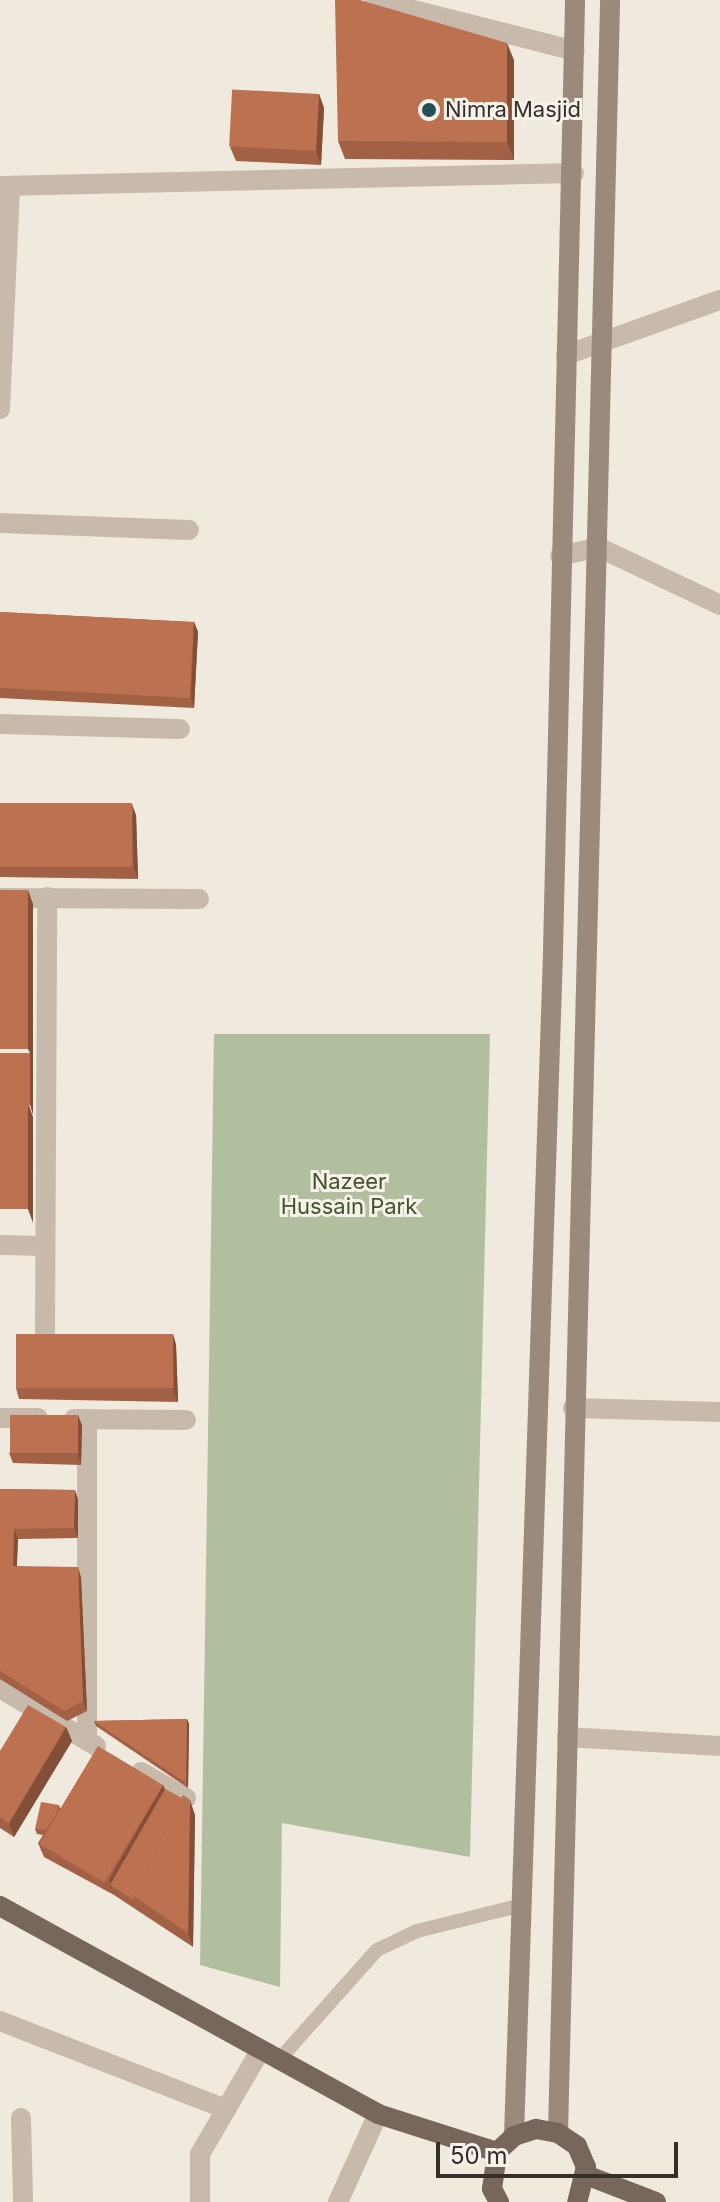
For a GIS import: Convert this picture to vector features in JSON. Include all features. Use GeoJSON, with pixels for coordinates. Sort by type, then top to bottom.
{"type":"FeatureCollection","features":[{"type":"Feature","properties":{"kind":"main road"},"geometry":{"type":"LineString","coordinates":[[514,2136],[566,355],[574,173],[575,0]]}},
{"type":"Feature","properties":{"kind":"main road"},"geometry":{"type":"LineString","coordinates":[[558,2133],[573,1408],[605,341],[610,0]]}},
{"type":"Feature","properties":{"kind":"main road"},"geometry":{"type":"LineString","coordinates":[[0,1906],[378,2114],[497,2152]]}},
{"type":"Feature","properties":{"kind":"main road"},"geometry":{"type":"LineString","coordinates":[[499,2202],[492,2189],[497,2152],[514,2136],[536,2129],[558,2133],[577,2146],[586,2175],[577,2202]]}},
{"type":"Feature","properties":{"kind":"main road"},"geometry":{"type":"LineString","coordinates":[[586,2175],[656,2202]]}},
{"type":"Feature","properties":{"kind":"street"},"geometry":{"type":"LineString","coordinates":[[374,0],[575,51]]}},
{"type":"Feature","properties":{"kind":"street"},"geometry":{"type":"LineString","coordinates":[[0,409],[5,186],[574,173]]}},
{"type":"Feature","properties":{"kind":"street"},"geometry":{"type":"LineString","coordinates":[[566,355],[720,300]]}},
{"type":"Feature","properties":{"kind":"street"},"geometry":{"type":"LineString","coordinates":[[0,523],[189,530]]}},
{"type":"Feature","properties":{"kind":"street"},"geometry":{"type":"LineString","coordinates":[[560,556],[598,547],[720,605]]}},
{"type":"Feature","properties":{"kind":"street"},"geometry":{"type":"LineString","coordinates":[[0,724],[180,729]]}},
{"type":"Feature","properties":{"kind":"street"},"geometry":{"type":"LineString","coordinates":[[45,1332],[47,897]]}},
{"type":"Feature","properties":{"kind":"street"},"geometry":{"type":"LineString","coordinates":[[0,898],[199,899]]}},
{"type":"Feature","properties":{"kind":"street"},"geometry":{"type":"LineString","coordinates":[[0,1245],[45,1246]]}},
{"type":"Feature","properties":{"kind":"street"},"geometry":{"type":"LineString","coordinates":[[573,1408],[720,1412]]}},
{"type":"Feature","properties":{"kind":"street"},"geometry":{"type":"LineString","coordinates":[[0,1418],[186,1420]]}},
{"type":"Feature","properties":{"kind":"street"},"geometry":{"type":"LineString","coordinates":[[81,1731],[87,1419]]}},
{"type":"Feature","properties":{"kind":"street"},"geometry":{"type":"LineString","coordinates":[[0,1688],[81,1731],[118,1759],[186,1798]]}},
{"type":"Feature","properties":{"kind":"street"},"geometry":{"type":"LineString","coordinates":[[567,1737],[720,1746]]}},
{"type":"Feature","properties":{"kind":"street"},"geometry":{"type":"LineString","coordinates":[[0,2021],[226,2109]]}},
{"type":"Feature","properties":{"kind":"street"},"geometry":{"type":"LineString","coordinates":[[200,2202],[200,2154],[226,2109],[269,2056]]}},
{"type":"Feature","properties":{"kind":"street"},"geometry":{"type":"LineString","coordinates":[[338,2202],[378,2114]]}},
{"type":"Feature","properties":{"kind":"street"},"geometry":{"type":"LineString","coordinates":[[21,2118],[23,2202]]}},
{"type":"Feature","properties":{"kind":"lane"},"geometry":{"type":"LineString","coordinates":[[269,2056],[377,1950],[417,1931],[522,1905]]}},
{"type":"Feature","properties":{"kind":"green space","name":"Nazeer Hussain Park"},"geometry":{"type":"Polygon","coordinates":[[[214,1034],[490,1034],[470,1857],[282,1823],[280,1987],[200,1965],[214,1034]]]}},
{"type":"Feature","properties":{"kind":"building","name":"Nimra Masjid"},"geometry":{"type":"Polygon","coordinates":[[[335,0],[360,0],[507,43],[507,142],[338,141],[335,0]]]}},
{"type":"Feature","properties":{"kind":"building"},"geometry":{"type":"Polygon","coordinates":[[[232,89],[319,94],[316,151],[229,146],[232,89]]]}},
{"type":"Feature","properties":{"kind":"building"},"geometry":{"type":"Polygon","coordinates":[[[0,612],[194,622],[190,698],[0,688],[0,612]]]}},
{"type":"Feature","properties":{"kind":"building"},"geometry":{"type":"Polygon","coordinates":[[[0,803],[132,803],[132,867],[0,867],[0,803]]]}},
{"type":"Feature","properties":{"kind":"building"},"geometry":{"type":"Polygon","coordinates":[[[0,890],[28,890],[28,1049],[0,1049],[0,890]]]}},
{"type":"Feature","properties":{"kind":"building"},"geometry":{"type":"Polygon","coordinates":[[[0,1053],[30,1053],[30,1105],[0,1103],[0,1053]]]}},
{"type":"Feature","properties":{"kind":"building"},"geometry":{"type":"Polygon","coordinates":[[[0,1103],[28,1103],[28,1209],[0,1209],[0,1103]]]}},
{"type":"Feature","properties":{"kind":"building"},"geometry":{"type":"Polygon","coordinates":[[[16,1334],[173,1334],[173,1388],[16,1388],[16,1334]]]}},
{"type":"Feature","properties":{"kind":"building"},"geometry":{"type":"Polygon","coordinates":[[[10,1415],[78,1415],[78,1453],[10,1453],[10,1415]]]}},
{"type":"Feature","properties":{"kind":"building"},"geometry":{"type":"Polygon","coordinates":[[[0,1489],[75,1490],[74,1528],[14,1529],[13,1566],[78,1567],[83,1701],[64,1711],[0,1671],[0,1489]]]}},
{"type":"Feature","properties":{"kind":"building"},"geometry":{"type":"Polygon","coordinates":[[[28,1705],[66,1727],[9,1823],[0,1817],[0,1751],[28,1705]]]}},
{"type":"Feature","properties":{"kind":"building"},"geometry":{"type":"Polygon","coordinates":[[[187,1719],[186,1783],[94,1721],[187,1719]]]}},
{"type":"Feature","properties":{"kind":"building"},"geometry":{"type":"Polygon","coordinates":[[[98,1746],[163,1785],[104,1883],[39,1844],[98,1746]]]}},
{"type":"Feature","properties":{"kind":"building"},"geometry":{"type":"Polygon","coordinates":[[[165,1789],[182,1798],[133,1896],[134,1900],[110,1885],[165,1789]]]}},
{"type":"Feature","properties":{"kind":"building"},"geometry":{"type":"Polygon","coordinates":[[[183,1795],[190,1800],[188,1933],[133,1896],[183,1795]]]}},
{"type":"Feature","properties":{"kind":"building"},"geometry":{"type":"Polygon","coordinates":[[[41,1802],[59,1805],[46,1830],[35,1829],[41,1802]]]}},
{"type":"Feature","properties":{"kind":"place","name":"Nimra Masjid"},"geometry":{"type":"Point","coordinates":[429,110]}}]}
